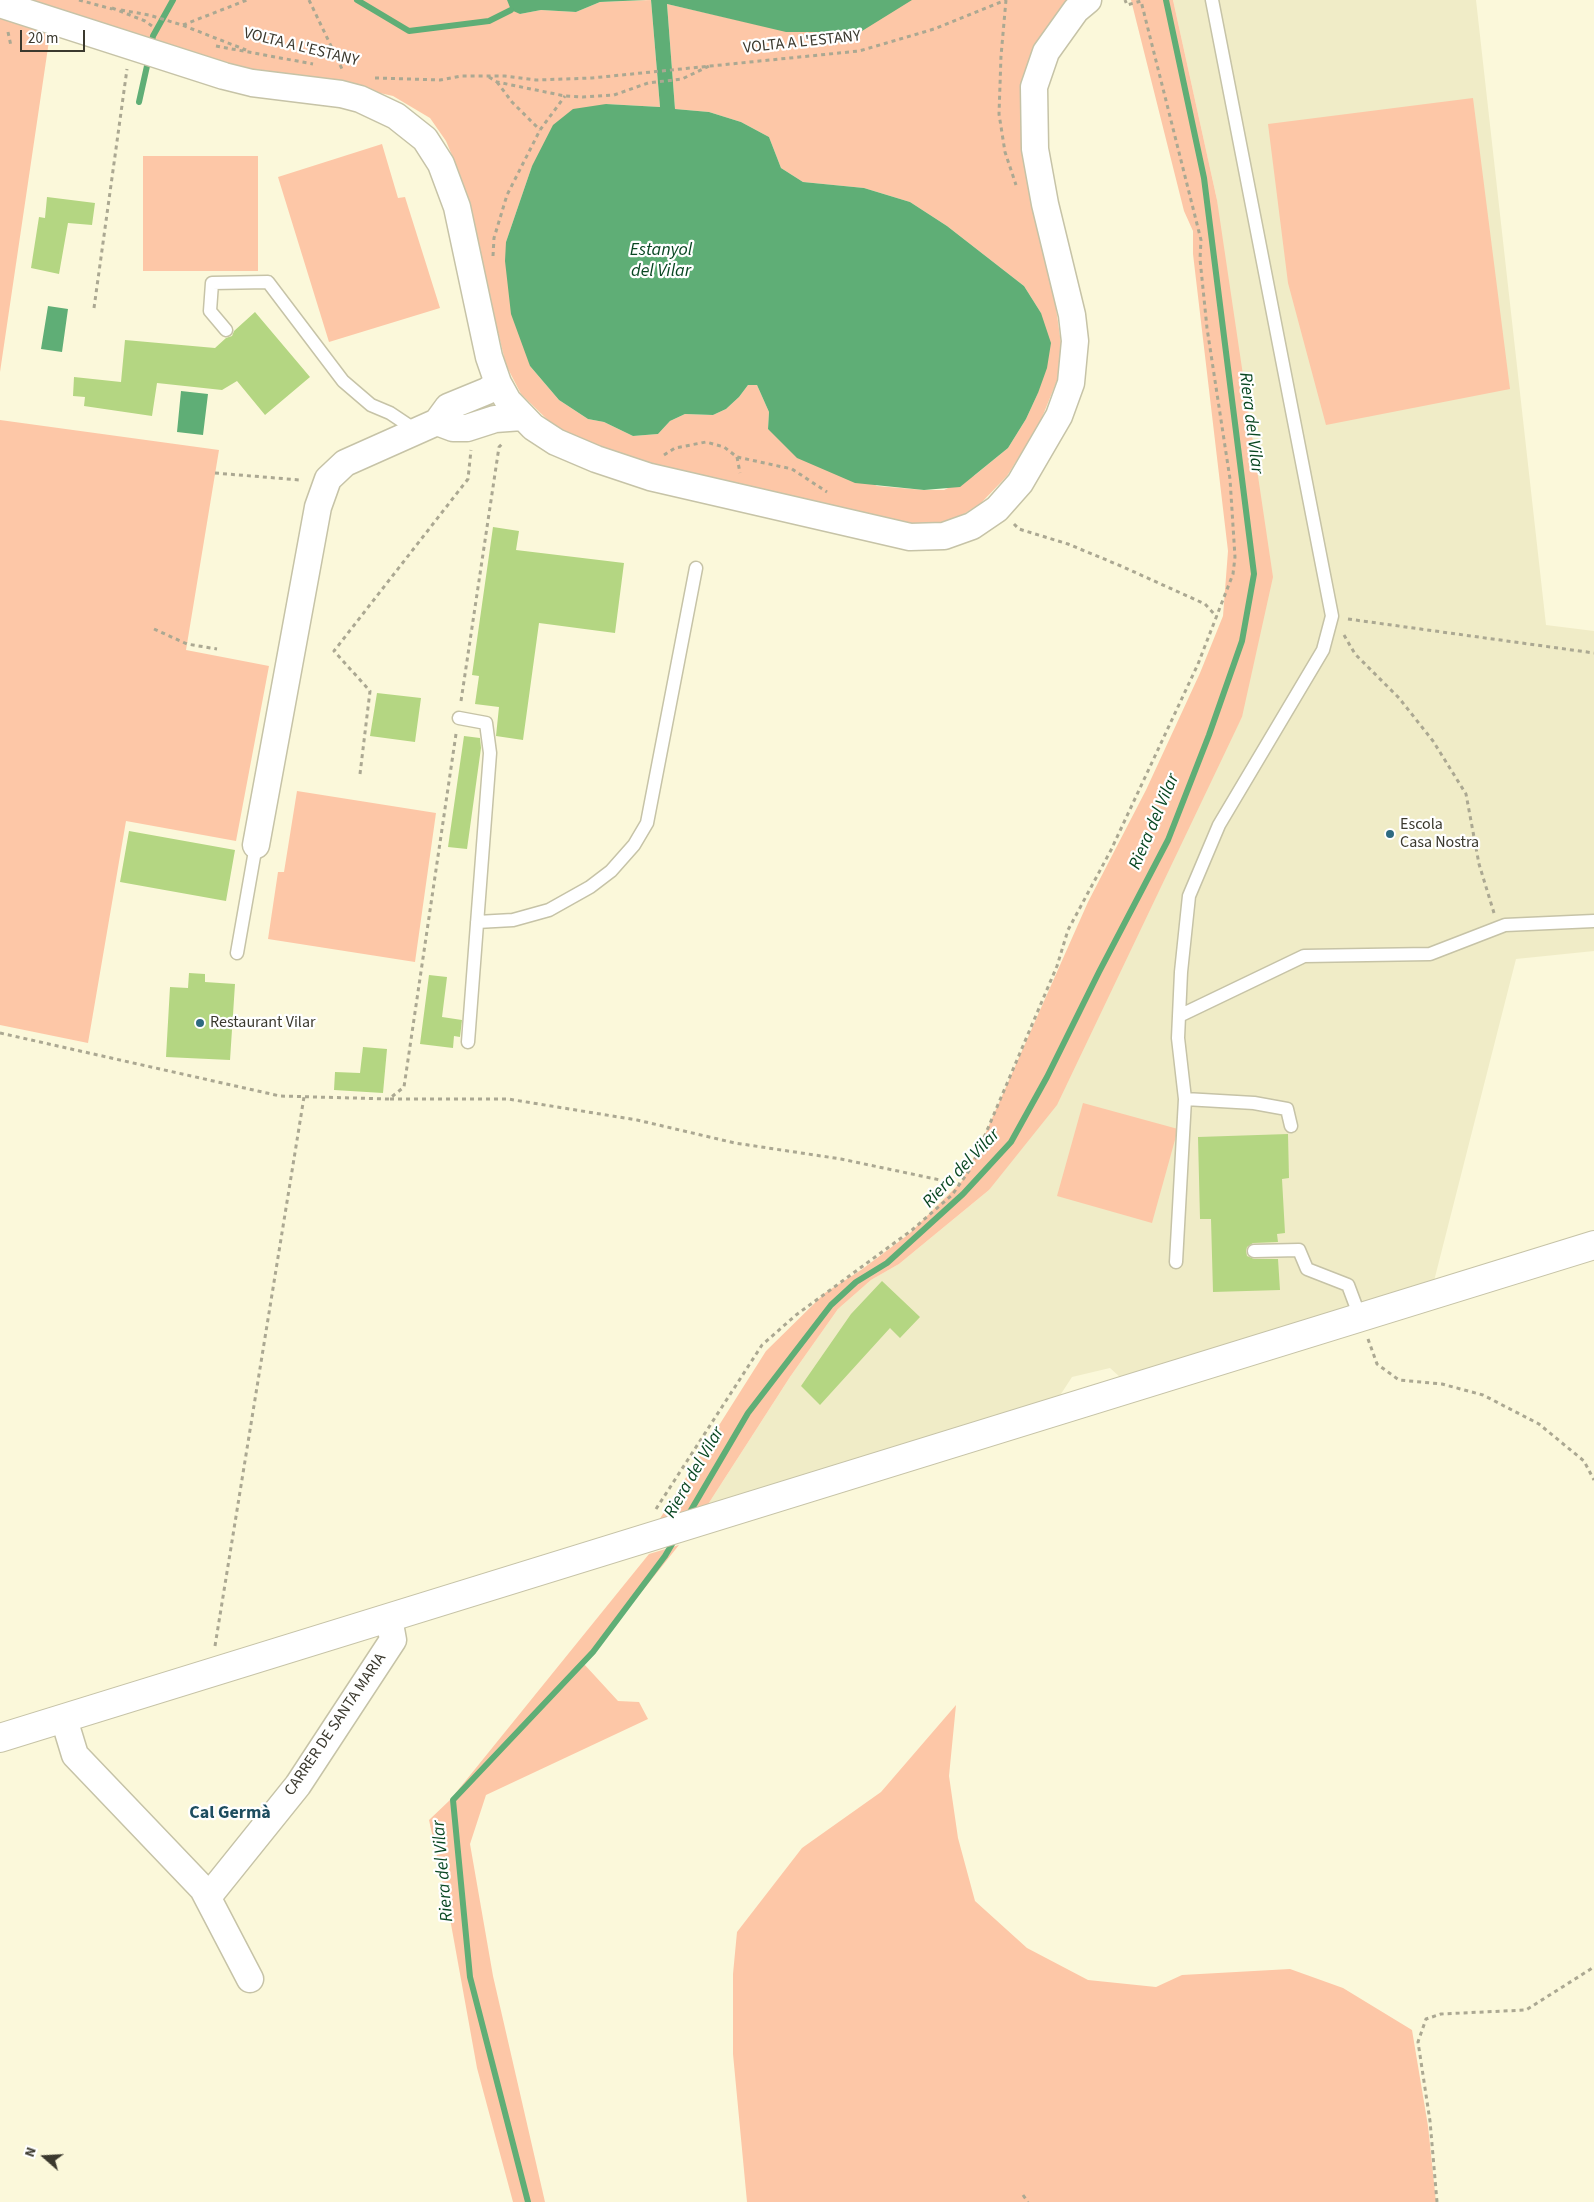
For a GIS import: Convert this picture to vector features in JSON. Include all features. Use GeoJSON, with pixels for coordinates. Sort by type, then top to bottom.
{"type":"FeatureCollection","features":[{"type":"Feature","properties":{"kind":"main road"},"geometry":{"type":"LineString","coordinates":[[0,1738],[1594,1245]]}},
{"type":"Feature","properties":{"kind":"street"},"geometry":{"type":"LineString","coordinates":[[0,4],[252,83],[341,94],[360,99],[380,108],[410,126],[425,139],[441,164],[457,207],[489,357],[498,383],[508,400],[522,417],[542,434],[596,459],[650,477],[910,537],[944,536],[972,526],[998,508],[1020,483],[1059,416],[1071,383],[1075,341],[1072,315],[1044,204],[1035,149],[1034,87],[1046,52],[1076,10],[1088,0]]}},
{"type":"Feature","properties":{"kind":"street"},"geometry":{"type":"LineString","coordinates":[[256,845],[318,507],[328,479],[345,463],[427,426],[448,407],[487,391],[498,383]]}},
{"type":"Feature","properties":{"kind":"street"},"geometry":{"type":"LineString","coordinates":[[427,426],[467,428],[496,419],[522,417]]}},
{"type":"Feature","properties":{"kind":"street","name":"CARRER DE SANTA MARIA"},"geometry":{"type":"LineString","coordinates":[[208,1897],[298,1785],[388,1648],[393,1640],[389,1618]]}},
{"type":"Feature","properties":{"kind":"street"},"geometry":{"type":"LineString","coordinates":[[64,1718],[74,1755],[203,1889],[250,1979]]}},
{"type":"Feature","properties":{"kind":"lane"},"geometry":{"type":"LineString","coordinates":[[1176,1262],[1185,1098],[1178,1038],[1181,972],[1189,896],[1218,825],[1324,650],[1332,616],[1212,0]]}},
{"type":"Feature","properties":{"kind":"lane"},"geometry":{"type":"LineString","coordinates":[[226,330],[210,310],[212,283],[268,282],[343,381],[371,405],[427,426]]}},
{"type":"Feature","properties":{"kind":"lane"},"geometry":{"type":"LineString","coordinates":[[477,922],[513,920],[549,910],[590,888],[611,871],[634,845],[647,823],[696,568]]}},
{"type":"Feature","properties":{"kind":"lane"},"geometry":{"type":"LineString","coordinates":[[459,718],[486,723],[490,754],[468,1042]]}},
{"type":"Feature","properties":{"kind":"lane"},"geometry":{"type":"LineString","coordinates":[[237,953],[256,845]]}},
{"type":"Feature","properties":{"kind":"lane"},"geometry":{"type":"LineString","coordinates":[[1179,1016],[1304,956],[1430,954],[1505,925],[1594,921]]}},
{"type":"Feature","properties":{"kind":"lane"},"geometry":{"type":"LineString","coordinates":[[1185,1098],[1254,1103],[1287,1109],[1291,1126]]}},
{"type":"Feature","properties":{"kind":"lane"},"geometry":{"type":"LineString","coordinates":[[1254,1251],[1300,1250],[1307,1269],[1348,1285],[1360,1317]]}},
{"type":"Feature","properties":{"kind":"path","name":"VOLTA A L'ESTANY"},"geometry":{"type":"LineString","coordinates":[[79,0],[149,15],[251,52],[317,65]]}},
{"type":"Feature","properties":{"kind":"path"},"geometry":{"type":"LineString","coordinates":[[182,26],[247,0]]}},
{"type":"Feature","properties":{"kind":"path"},"geometry":{"type":"LineString","coordinates":[[309,0],[343,72]]}},
{"type":"Feature","properties":{"kind":"path","name":"VOLTA A L'ESTANY"},"geometry":{"type":"LineString","coordinates":[[369,77],[440,80],[461,76],[505,76],[546,80],[592,78],[712,64],[859,51],[934,29],[1006,0]]}},
{"type":"Feature","properties":{"kind":"path"},"geometry":{"type":"LineString","coordinates":[[1006,0],[1001,56],[1000,114],[1005,152],[1019,194]]}},
{"type":"Feature","properties":{"kind":"path"},"geometry":{"type":"LineString","coordinates":[[649,1537],[648,1521],[762,1345],[796,1315],[912,1230],[952,1195],[971,1168],[1057,966],[1068,930],[1115,841],[1218,617],[1233,574],[1235,557],[1230,479],[1208,328],[1200,259],[1201,240],[1141,1],[1127,6],[1125,0]]}},
{"type":"Feature","properties":{"kind":"path","name":"VOLTA A L'ESTANY"},"geometry":{"type":"LineString","coordinates":[[112,8],[145,21]]}},
{"type":"Feature","properties":{"kind":"path"},"geometry":{"type":"LineString","coordinates":[[94,308],[126,72],[132,46]]}},
{"type":"Feature","properties":{"kind":"path","name":"VOLTA A L'ESTANY"},"geometry":{"type":"LineString","coordinates":[[488,76],[497,82],[565,96],[614,95],[648,84],[682,79],[712,64]]}},
{"type":"Feature","properties":{"kind":"path","name":"VOLTA A L'ESTANY"},"geometry":{"type":"LineString","coordinates":[[334,70],[352,74]]}},
{"type":"Feature","properties":{"kind":"path"},"geometry":{"type":"LineString","coordinates":[[497,82],[512,102],[540,130]]}},
{"type":"Feature","properties":{"kind":"path"},"geometry":{"type":"LineString","coordinates":[[492,264],[494,238],[507,195],[540,130],[565,96]]}},
{"type":"Feature","properties":{"kind":"path"},"geometry":{"type":"LineString","coordinates":[[389,1100],[404,1087],[499,448],[522,417]]}},
{"type":"Feature","properties":{"kind":"path"},"geometry":{"type":"LineString","coordinates":[[661,457],[675,448],[706,442],[724,447],[737,457],[792,469],[831,494]]}},
{"type":"Feature","properties":{"kind":"path"},"geometry":{"type":"LineString","coordinates":[[360,774],[370,691],[334,651],[468,479],[471,447]]}},
{"type":"Feature","properties":{"kind":"path"},"geometry":{"type":"LineString","coordinates":[[215,473],[300,480]]}},
{"type":"Feature","properties":{"kind":"path"},"geometry":{"type":"LineString","coordinates":[[998,508],[1019,529],[1068,544],[1122,566],[1205,604],[1218,617]]}},
{"type":"Feature","properties":{"kind":"path"},"geometry":{"type":"LineString","coordinates":[[1332,616],[1594,653]]}},
{"type":"Feature","properties":{"kind":"path"},"geometry":{"type":"LineString","coordinates":[[1332,616],[1355,654],[1399,698],[1433,741],[1466,794],[1478,864],[1499,928]]}},
{"type":"Feature","properties":{"kind":"path"},"geometry":{"type":"LineString","coordinates":[[154,629],[186,644],[216,648]]}},
{"type":"Feature","properties":{"kind":"path"},"geometry":{"type":"LineString","coordinates":[[0,1033],[280,1096],[389,1100],[508,1099],[637,1120],[735,1143],[841,1159],[959,1184]]}},
{"type":"Feature","properties":{"kind":"path"},"geometry":{"type":"LineString","coordinates":[[210,1673],[304,1097]]}},
{"type":"Feature","properties":{"kind":"path"},"geometry":{"type":"LineString","coordinates":[[1360,1317],[1377,1364],[1399,1380],[1442,1384],[1483,1395],[1531,1419],[1584,1461],[1594,1480]]}},
{"type":"Feature","properties":{"kind":"path"},"geometry":{"type":"LineString","coordinates":[[1437,2202],[1430,2122],[1418,2042],[1426,2020],[1441,2014],[1526,2010],[1594,1967]]}},
{"type":"Feature","properties":{"kind":"path"},"geometry":{"type":"LineString","coordinates":[[1023,2194],[1028,2202]]}},
{"type":"Feature","properties":{"kind":"shaded area"},"geometry":{"type":"Polygon","coordinates":[[[27,0],[509,0],[520,14],[541,10],[576,12],[600,2],[651,0],[660,107],[606,104],[532,166],[506,242],[530,366],[559,400],[588,419],[604,422],[633,436],[658,434],[670,421],[685,414],[713,415],[726,409],[748,385],[757,385],[769,412],[768,429],[877,486],[944,490],[975,475],[1008,448],[1026,419],[1038,393],[1041,313],[1024,286],[947,226],[910,202],[864,188],[803,182],[781,168],[769,137],[741,122],[709,112],[675,109],[667,4],[768,27],[852,0],[1070,0],[1041,39],[1054,294],[1061,343],[1058,378],[1039,425],[1007,476],[981,503],[953,521],[922,525],[897,524],[638,464],[557,429],[521,394],[506,365],[459,172],[446,141],[430,118],[393,96],[318,79],[249,70],[194,56],[27,0]]]}},
{"type":"Feature","properties":{"kind":"shaded area"},"geometry":{"type":"Polygon","coordinates":[[[1131,0],[1173,0],[1217,200],[1273,577],[1242,717],[1057,1105],[989,1190],[899,1264],[871,1280],[838,1309],[790,1377],[705,1509],[654,1528],[766,1351],[825,1293],[861,1270],[909,1234],[962,1181],[986,1132],[1088,902],[1146,790],[1200,673],[1223,616],[1228,551],[1193,254],[1193,231],[1184,211],[1131,0]]]}},
{"type":"Feature","properties":{"kind":"shaded area","name":"Escola Casa Nostra"},"geometry":{"type":"Polygon","coordinates":[[[1173,0],[1476,0],[1546,625],[1594,631],[1594,951],[1516,959],[1434,1281],[1121,1378],[1110,1368],[1072,1377],[1059,1397],[705,1509],[790,1377],[838,1309],[871,1280],[899,1264],[989,1190],[1242,717],[1217,200],[1173,0]]]}},
{"type":"Feature","properties":{"kind":"shaded area"},"geometry":{"type":"Polygon","coordinates":[[[0,17],[50,34],[0,372],[0,17]]]}},
{"type":"Feature","properties":{"kind":"shaded area"},"geometry":{"type":"Polygon","coordinates":[[[1473,98],[1510,389],[1326,425],[1288,283],[1268,124],[1473,98]]]}},
{"type":"Feature","properties":{"kind":"shaded area"},"geometry":{"type":"Polygon","coordinates":[[[382,144],[398,198],[405,197],[440,308],[329,342],[278,177],[382,144]]]}},
{"type":"Feature","properties":{"kind":"shaded area"},"geometry":{"type":"Polygon","coordinates":[[[143,156],[258,156],[258,271],[143,271],[143,156]]]}},
{"type":"Feature","properties":{"kind":"shaded area"},"geometry":{"type":"Polygon","coordinates":[[[0,420],[219,450],[186,650],[269,666],[236,841],[126,821],[88,1043],[0,1025],[0,420]]]}},
{"type":"Feature","properties":{"kind":"shaded area"},"geometry":{"type":"Polygon","coordinates":[[[297,791],[436,813],[415,962],[268,939],[278,872],[284,872],[297,791]]]}},
{"type":"Feature","properties":{"kind":"shaded area"},"geometry":{"type":"Polygon","coordinates":[[[1083,1103],[1178,1129],[1152,1223],[1057,1196],[1083,1103]]]}},
{"type":"Feature","properties":{"kind":"shaded area"},"geometry":{"type":"Polygon","coordinates":[[[679,1545],[584,1664],[618,1701],[639,1702],[648,1719],[486,1795],[470,1844],[493,1976],[545,2202],[513,2202],[477,2068],[447,1902],[429,1820],[450,1800],[649,1554],[679,1545]]]}},
{"type":"Feature","properties":{"kind":"shaded area"},"geometry":{"type":"Polygon","coordinates":[[[956,1705],[949,1776],[958,1838],[975,1901],[1027,1948],[1088,1980],[1156,1987],[1182,1975],[1290,1969],[1343,1988],[1412,2030],[1428,2126],[1436,2202],[747,2202],[733,2054],[733,1974],[737,1932],[802,1848],[881,1792],[956,1705]]]}},
{"type":"Feature","properties":{"kind":"water"},"geometry":{"type":"Polygon","coordinates":[[[507,0],[646,0],[600,2],[576,12],[541,10],[520,14],[511,10],[507,0]]]}},
{"type":"Feature","properties":{"kind":"water","name":"Estanyol del Vilar"},"geometry":{"type":"Polygon","coordinates":[[[651,0],[912,0],[862,31],[826,32],[786,32],[667,4],[675,109],[709,112],[741,122],[769,137],[781,168],[803,182],[864,188],[910,202],[947,226],[1024,286],[1041,313],[1051,343],[1047,368],[1026,419],[1008,448],[960,487],[924,490],[855,483],[797,458],[768,429],[769,412],[757,385],[748,385],[726,409],[713,415],[685,414],[670,421],[658,434],[633,436],[604,422],[588,419],[559,400],[530,366],[511,314],[505,261],[506,242],[532,166],[553,125],[573,109],[606,104],[660,107],[651,0]]]}},
{"type":"Feature","properties":{"kind":"water"},"geometry":{"type":"Polygon","coordinates":[[[48,306],[68,309],[62,352],[41,349],[48,306]]]}},
{"type":"Feature","properties":{"kind":"water"},"geometry":{"type":"Polygon","coordinates":[[[181,391],[208,394],[203,435],[177,432],[181,391]]]}},
{"type":"Feature","properties":{"kind":"building"},"geometry":{"type":"Polygon","coordinates":[[[47,197],[95,203],[92,225],[68,223],[59,274],[31,268],[39,217],[45,218],[47,197]]]}},
{"type":"Feature","properties":{"kind":"building"},"geometry":{"type":"Polygon","coordinates":[[[255,312],[310,377],[265,415],[237,381],[222,390],[157,383],[152,416],[84,406],[85,397],[73,396],[74,377],[121,382],[125,340],[215,348],[226,338],[232,336],[234,331],[255,312]]]}},
{"type":"Feature","properties":{"kind":"building"},"geometry":{"type":"Polygon","coordinates":[[[493,527],[519,531],[516,550],[624,563],[615,633],[539,623],[523,740],[496,736],[499,707],[475,704],[479,676],[472,675],[493,527]]]}},
{"type":"Feature","properties":{"kind":"building"},"geometry":{"type":"Polygon","coordinates":[[[377,693],[421,698],[415,742],[370,736],[377,693]]]}},
{"type":"Feature","properties":{"kind":"building"},"geometry":{"type":"Polygon","coordinates":[[[464,736],[480,738],[481,748],[467,849],[448,847],[464,736]]]}},
{"type":"Feature","properties":{"kind":"building"},"geometry":{"type":"Polygon","coordinates":[[[129,831],[235,850],[226,901],[120,882],[129,831]]]}},
{"type":"Feature","properties":{"kind":"building","name":"Restaurant Vilar"},"geometry":{"type":"Polygon","coordinates":[[[189,973],[205,974],[205,982],[235,984],[230,1060],[166,1057],[170,987],[188,988],[189,973]]]}},
{"type":"Feature","properties":{"kind":"building"},"geometry":{"type":"Polygon","coordinates":[[[429,975],[447,977],[442,1017],[462,1020],[460,1037],[454,1036],[453,1048],[420,1044],[429,975]]]}},
{"type":"Feature","properties":{"kind":"building"},"geometry":{"type":"Polygon","coordinates":[[[363,1047],[387,1049],[383,1093],[334,1090],[335,1072],[360,1073],[363,1047]]]}},
{"type":"Feature","properties":{"kind":"building"},"geometry":{"type":"Polygon","coordinates":[[[1288,1134],[1289,1178],[1282,1179],[1285,1233],[1277,1234],[1278,1242],[1253,1243],[1247,1247],[1246,1251],[1247,1256],[1254,1259],[1278,1259],[1280,1290],[1213,1292],[1211,1219],[1200,1219],[1198,1137],[1288,1134]]]}},
{"type":"Feature","properties":{"kind":"building"},"geometry":{"type":"Polygon","coordinates":[[[882,1281],[920,1317],[900,1338],[890,1328],[820,1405],[801,1386],[851,1314],[882,1281]]]}},
{"type":"Feature","properties":{"kind":"waterway"},"geometry":{"type":"LineString","coordinates":[[151,47],[153,36],[173,0]]}},
{"type":"Feature","properties":{"kind":"waterway"},"geometry":{"type":"LineString","coordinates":[[357,0],[409,31],[489,21],[511,10]]}},
{"type":"Feature","properties":{"kind":"waterway","name":"Riera del Vilar"},"geometry":{"type":"LineString","coordinates":[[687,1517],[748,1413],[831,1305],[856,1282],[887,1263],[963,1194],[1011,1142],[1047,1077],[1168,840],[1209,735],[1242,641],[1254,574],[1204,178],[1166,0]]}},
{"type":"Feature","properties":{"kind":"waterway"},"geometry":{"type":"LineString","coordinates":[[139,102],[149,57]]}},
{"type":"Feature","properties":{"kind":"waterway","name":"Riera del Vilar"},"geometry":{"type":"LineString","coordinates":[[528,2202],[470,1977],[453,1800],[593,1652],[665,1556],[675,1539]]}},
{"type":"Feature","properties":{"kind":"place","name":"Escola Casa Nostra"},"geometry":{"type":"Point","coordinates":[1390,834]}},
{"type":"Feature","properties":{"kind":"place","name":"Restaurant Vilar"},"geometry":{"type":"Point","coordinates":[200,1023]}},
{"type":"Feature","properties":{"kind":"district","name":"Cal Germà"},"geometry":{"type":"Point","coordinates":[230,1814]}}]}
